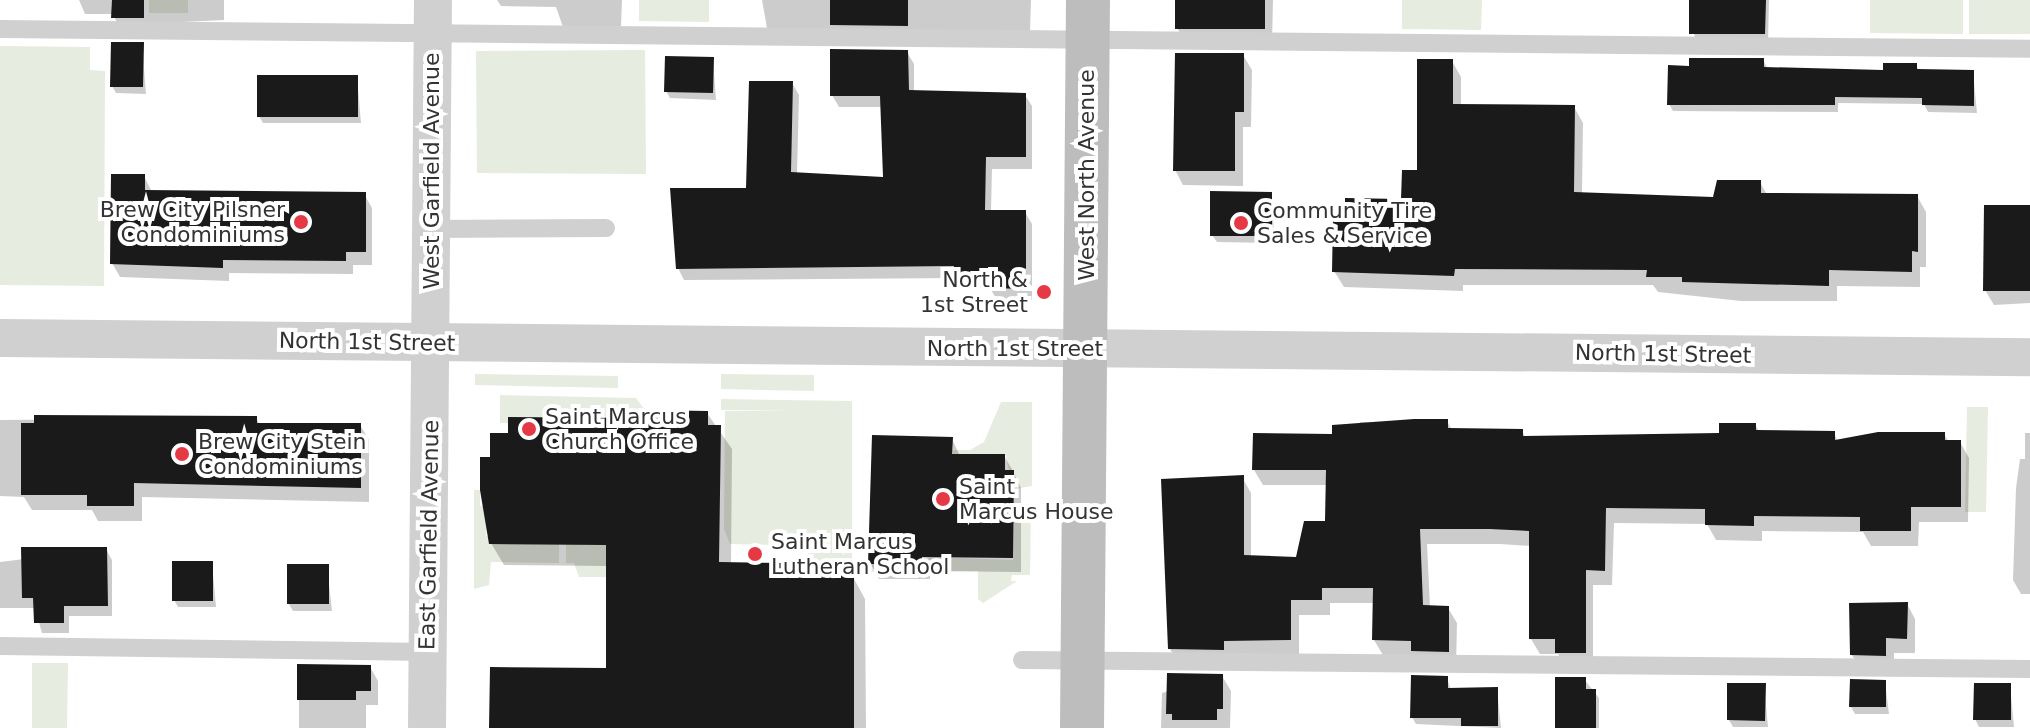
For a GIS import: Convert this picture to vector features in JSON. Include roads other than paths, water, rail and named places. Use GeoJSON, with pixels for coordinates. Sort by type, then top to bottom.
{"type":"FeatureCollection","features":[{"type":"Feature","properties":{"kind":"main road","name":"West North Avenue"},"geometry":{"type":"LineString","coordinates":[[1082,728],[1088,21]]}},
{"type":"Feature","properties":{"kind":"street","name":"West Garfield Avenue"},"geometry":{"type":"LineString","coordinates":[[431,343],[433,16]]}},
{"type":"Feature","properties":{"kind":"street","name":"North 1st Street"},"geometry":{"type":"LineString","coordinates":[[0,338],[2030,357]]}},
{"type":"Feature","properties":{"kind":"street","name":"East Garfield Avenue"},"geometry":{"type":"LineString","coordinates":[[427,728],[431,343]]}},
{"type":"Feature","properties":{"kind":"lane"},"geometry":{"type":"LineString","coordinates":[[0,29],[433,16],[1088,21],[2030,49]]}},
{"type":"Feature","properties":{"kind":"lane"},"geometry":{"type":"LineString","coordinates":[[432,229],[606,228]]}},
{"type":"Feature","properties":{"kind":"lane"},"geometry":{"type":"LineString","coordinates":[[0,646],[428,652]]}},
{"type":"Feature","properties":{"kind":"lane"},"geometry":{"type":"LineString","coordinates":[[1022,660],[2030,669]]}},
{"type":"Feature","properties":{"kind":"place","name":"Brew City Pilsner Condominiums"},"geometry":{"type":"Point","coordinates":[301,222]}},
{"type":"Feature","properties":{"kind":"place","name":"Community Tire Sales & Service"},"geometry":{"type":"Point","coordinates":[1241,223]}},
{"type":"Feature","properties":{"kind":"place","name":"North & 1st Street"},"geometry":{"type":"Point","coordinates":[1044,292]}},
{"type":"Feature","properties":{"kind":"place","name":"Saint Marcus Church Office"},"geometry":{"type":"Point","coordinates":[529,429]}},
{"type":"Feature","properties":{"kind":"place","name":"Brew City Stein Condominiums"},"geometry":{"type":"Point","coordinates":[182,454]}},
{"type":"Feature","properties":{"kind":"place","name":"Saint Marcus House"},"geometry":{"type":"Point","coordinates":[943,499]}},
{"type":"Feature","properties":{"kind":"place","name":"Saint Marcus Lutheran School"},"geometry":{"type":"Point","coordinates":[755,554]}}]}
